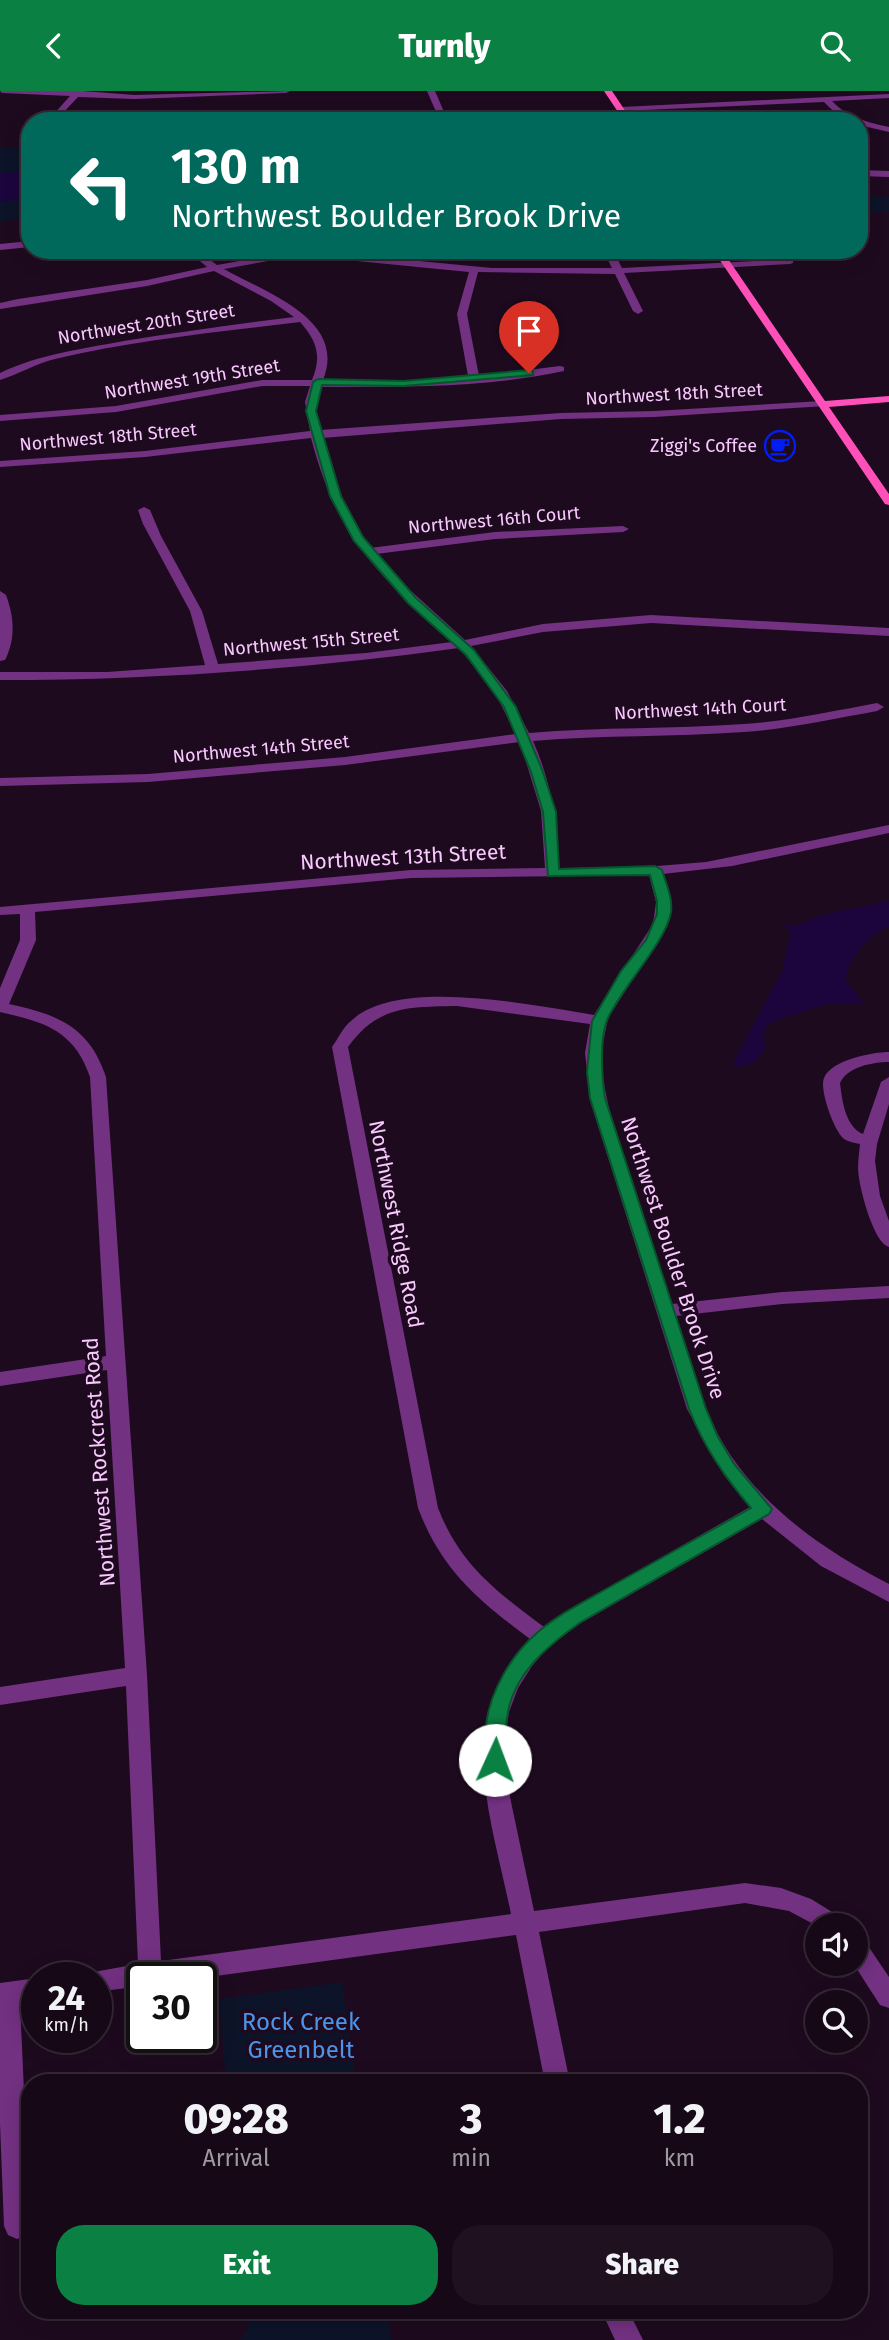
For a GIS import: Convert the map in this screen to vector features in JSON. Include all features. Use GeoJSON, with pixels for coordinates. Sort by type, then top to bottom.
{"type":"FeatureCollection","features":[{"type":"Feature","properties":{"kind":"main road"},"geometry":{"type":"LineString","coordinates":[[608,91],[623,112]]}},
{"type":"Feature","properties":{"kind":"main road"},"geometry":{"type":"LineString","coordinates":[[723,259],[889,502]]}},
{"type":"Feature","properties":{"kind":"main road","name":"Northwest 18th Street"},"geometry":{"type":"LineString","coordinates":[[822,404],[889,399]]}},
{"type":"Feature","properties":{"kind":"street"},"geometry":{"type":"LineString","coordinates":[[2,91],[134,97],[286,91]]}},
{"type":"Feature","properties":{"kind":"street"},"geometry":{"type":"LineString","coordinates":[[431,91],[440,112]]}},
{"type":"Feature","properties":{"kind":"street"},"geometry":{"type":"LineString","coordinates":[[60,112],[77,93]]}},
{"type":"Feature","properties":{"kind":"street"},"geometry":{"type":"LineString","coordinates":[[621,109],[889,96]]}},
{"type":"Feature","properties":{"kind":"street"},"geometry":{"type":"LineString","coordinates":[[826,99],[838,112]]}},
{"type":"Feature","properties":{"kind":"street"},"geometry":{"type":"LineString","coordinates":[[704,105],[710,112]]}},
{"type":"Feature","properties":{"kind":"street"},"geometry":{"type":"LineString","coordinates":[[868,125],[889,130]]}},
{"type":"Feature","properties":{"kind":"street"},"geometry":{"type":"LineString","coordinates":[[868,173],[889,174]]}},
{"type":"Feature","properties":{"kind":"street"},"geometry":{"type":"LineString","coordinates":[[0,247],[21,245]]}},
{"type":"Feature","properties":{"kind":"street"},"geometry":{"type":"LineString","coordinates":[[201,259],[212,269],[280,302],[301,319],[322,346],[323,370],[311,411],[335,496],[368,552],[412,601],[462,644],[500,690],[523,738],[550,812],[552,873]]}},
{"type":"Feature","properties":{"kind":"street"},"geometry":{"type":"LineString","coordinates":[[0,306],[145,283],[268,259]]}},
{"type":"Feature","properties":{"kind":"street"},"geometry":{"type":"LineString","coordinates":[[362,259],[474,270],[618,271],[790,261]]}},
{"type":"Feature","properties":{"kind":"street"},"geometry":{"type":"LineString","coordinates":[[612,259],[638,311]]}},
{"type":"Feature","properties":{"kind":"street"},"geometry":{"type":"LineString","coordinates":[[474,270],[460,304],[460,320],[474,379]]}},
{"type":"Feature","properties":{"kind":"street","name":"Northwest 20th Street"},"geometry":{"type":"LineString","coordinates":[[0,377],[27,364],[55,356],[197,332],[301,319]]}},
{"type":"Feature","properties":{"kind":"street","name":"Northwest 19th Street"},"geometry":{"type":"LineString","coordinates":[[0,418],[116,409],[262,383],[404,384],[560,369]]}},
{"type":"Feature","properties":{"kind":"street","name":"Northwest 18th Street"},"geometry":{"type":"LineString","coordinates":[[0,464],[145,454],[317,433],[561,416],[654,414],[822,404]]}},
{"type":"Feature","properties":{"kind":"street"},"geometry":{"type":"LineString","coordinates":[[144,510],[156,538],[195,609],[205,634],[212,668]]}},
{"type":"Feature","properties":{"kind":"street","name":"Northwest 16th Court"},"geometry":{"type":"LineString","coordinates":[[368,552],[443,539],[531,532],[623,529]]}},
{"type":"Feature","properties":{"kind":"street"},"geometry":{"type":"LineString","coordinates":[[0,595],[9,619],[6,643],[0,657]]}},
{"type":"Feature","properties":{"kind":"street","name":"Northwest 15th Street"},"geometry":{"type":"LineString","coordinates":[[0,676],[107,676],[366,657],[462,644],[543,628],[651,619],[845,631],[885,630]]}},
{"type":"Feature","properties":{"kind":"street","name":"Northwest 14th Court"},"geometry":{"type":"LineString","coordinates":[[523,738],[636,729],[743,728],[783,724],[877,707]]}},
{"type":"Feature","properties":{"kind":"street","name":"Northwest 14th Street"},"geometry":{"type":"LineString","coordinates":[[0,782],[148,778],[345,761],[523,738]]}},
{"type":"Feature","properties":{"kind":"street","name":"Northwest 13th Street"},"geometry":{"type":"LineString","coordinates":[[0,911],[411,874],[655,870],[758,858],[889,829]]}},
{"type":"Feature","properties":{"kind":"street","name":"Northwest Boulder Brook Drive"},"geometry":{"type":"LineString","coordinates":[[655,870],[664,901],[660,927],[615,992],[599,1021],[594,1072],[598,1098],[666,1311],[709,1438],[728,1469],[763,1509],[810,1548],[889,1594]]}},
{"type":"Feature","properties":{"kind":"street"},"geometry":{"type":"LineString","coordinates":[[0,1007],[28,940],[27,909]]}},
{"type":"Feature","properties":{"kind":"street","name":"Northwest Ridge Road"},"geometry":{"type":"LineString","coordinates":[[544,1638],[467,1579],[449,1556],[435,1531],[428,1508],[340,1047],[352,1025],[363,1017],[378,1010],[410,1003],[444,1001],[482,1004],[599,1021]]}},
{"type":"Feature","properties":{"kind":"street","name":"Northwest Rockcrest Road"},"geometry":{"type":"LineString","coordinates":[[0,1007],[35,1015],[59,1025],[80,1039],[93,1058],[98,1077],[136,1675],[149,1962]]}},
{"type":"Feature","properties":{"kind":"street"},"geometry":{"type":"LineString","coordinates":[[867,1140],[855,1137],[844,1127],[831,1087],[832,1078],[844,1069],[877,1057],[889,1057]]}},
{"type":"Feature","properties":{"kind":"street"},"geometry":{"type":"LineString","coordinates":[[889,1081],[867,1140],[865,1167],[867,1188],[889,1241]]}},
{"type":"Feature","properties":{"kind":"street"},"geometry":{"type":"LineString","coordinates":[[666,1311],[782,1298],[889,1292]]}},
{"type":"Feature","properties":{"kind":"street"},"geometry":{"type":"LineString","coordinates":[[0,1379],[114,1361]]}},
{"type":"Feature","properties":{"kind":"street"},"geometry":{"type":"LineString","coordinates":[[556,2074],[499,1797],[494,1746],[498,1712],[508,1685],[524,1660],[544,1638],[574,1617],[763,1509]]}},
{"type":"Feature","properties":{"kind":"street"},"geometry":{"type":"LineString","coordinates":[[0,1696],[136,1675]]}},
{"type":"Feature","properties":{"kind":"street"},"geometry":{"type":"LineString","coordinates":[[217,1964],[745,1892],[796,1902],[814,1913]]}},
{"type":"Feature","properties":{"kind":"street"},"geometry":{"type":"LineString","coordinates":[[868,1966],[889,1997]]}},
{"type":"Feature","properties":{"kind":"street"},"geometry":{"type":"LineString","coordinates":[[4,1994],[16,2226]]}},
{"type":"Feature","properties":{"kind":"street"},"geometry":{"type":"LineString","coordinates":[[618,2319],[629,2340]]}},
{"type":"Feature","properties":{"kind":"green space"},"geometry":{"type":"Polygon","coordinates":[[[0,147],[21,148],[21,219],[0,221],[0,147]]]}},
{"type":"Feature","properties":{"kind":"green space"},"geometry":{"type":"Polygon","coordinates":[[[868,196],[889,197],[889,212],[868,211],[868,196]]]}},
{"type":"Feature","properties":{"kind":"green space","name":"Rock Creek Greenbelt"},"geometry":{"type":"Polygon","coordinates":[[[342,1982],[355,2074],[225,2074],[219,1999],[342,1982]]]}},
{"type":"Feature","properties":{"kind":"green space"},"geometry":{"type":"Polygon","coordinates":[[[247,2319],[388,2319],[391,2340],[240,2340],[248,2330],[247,2319]]]}},
{"type":"Feature","properties":{"kind":"shaded area"},"geometry":{"type":"Polygon","coordinates":[[[21,171],[21,199],[0,202],[0,174],[21,171]]]}},
{"type":"Feature","properties":{"kind":"shaded area"},"geometry":{"type":"Polygon","coordinates":[[[889,901],[889,927],[874,935],[855,955],[846,980],[860,999],[867,1003],[831,1003],[782,1018],[768,1025],[764,1032],[765,1049],[757,1059],[738,1067],[733,1063],[783,969],[791,931],[780,924],[795,926],[822,915],[889,901]]]}},
{"type":"Feature","properties":{"kind":"place","name":"Ziggi's Coffee"},"geometry":{"type":"Point","coordinates":[780,446]}},
{"type":"Feature","properties":{"kind":"route"},"geometry":{"type":"LineString","coordinates":[[495,1760],[498,1712],[508,1685],[524,1660],[544,1638],[574,1617],[763,1509],[728,1469],[709,1438],[598,1098],[594,1072],[599,1021],[628,971],[660,927],[664,914],[664,901],[655,870],[552,873],[550,812],[528,747],[510,707],[500,690],[462,644],[412,601],[378,565],[358,538],[335,496],[311,411],[318,382],[404,384],[529,373]]}}]}
